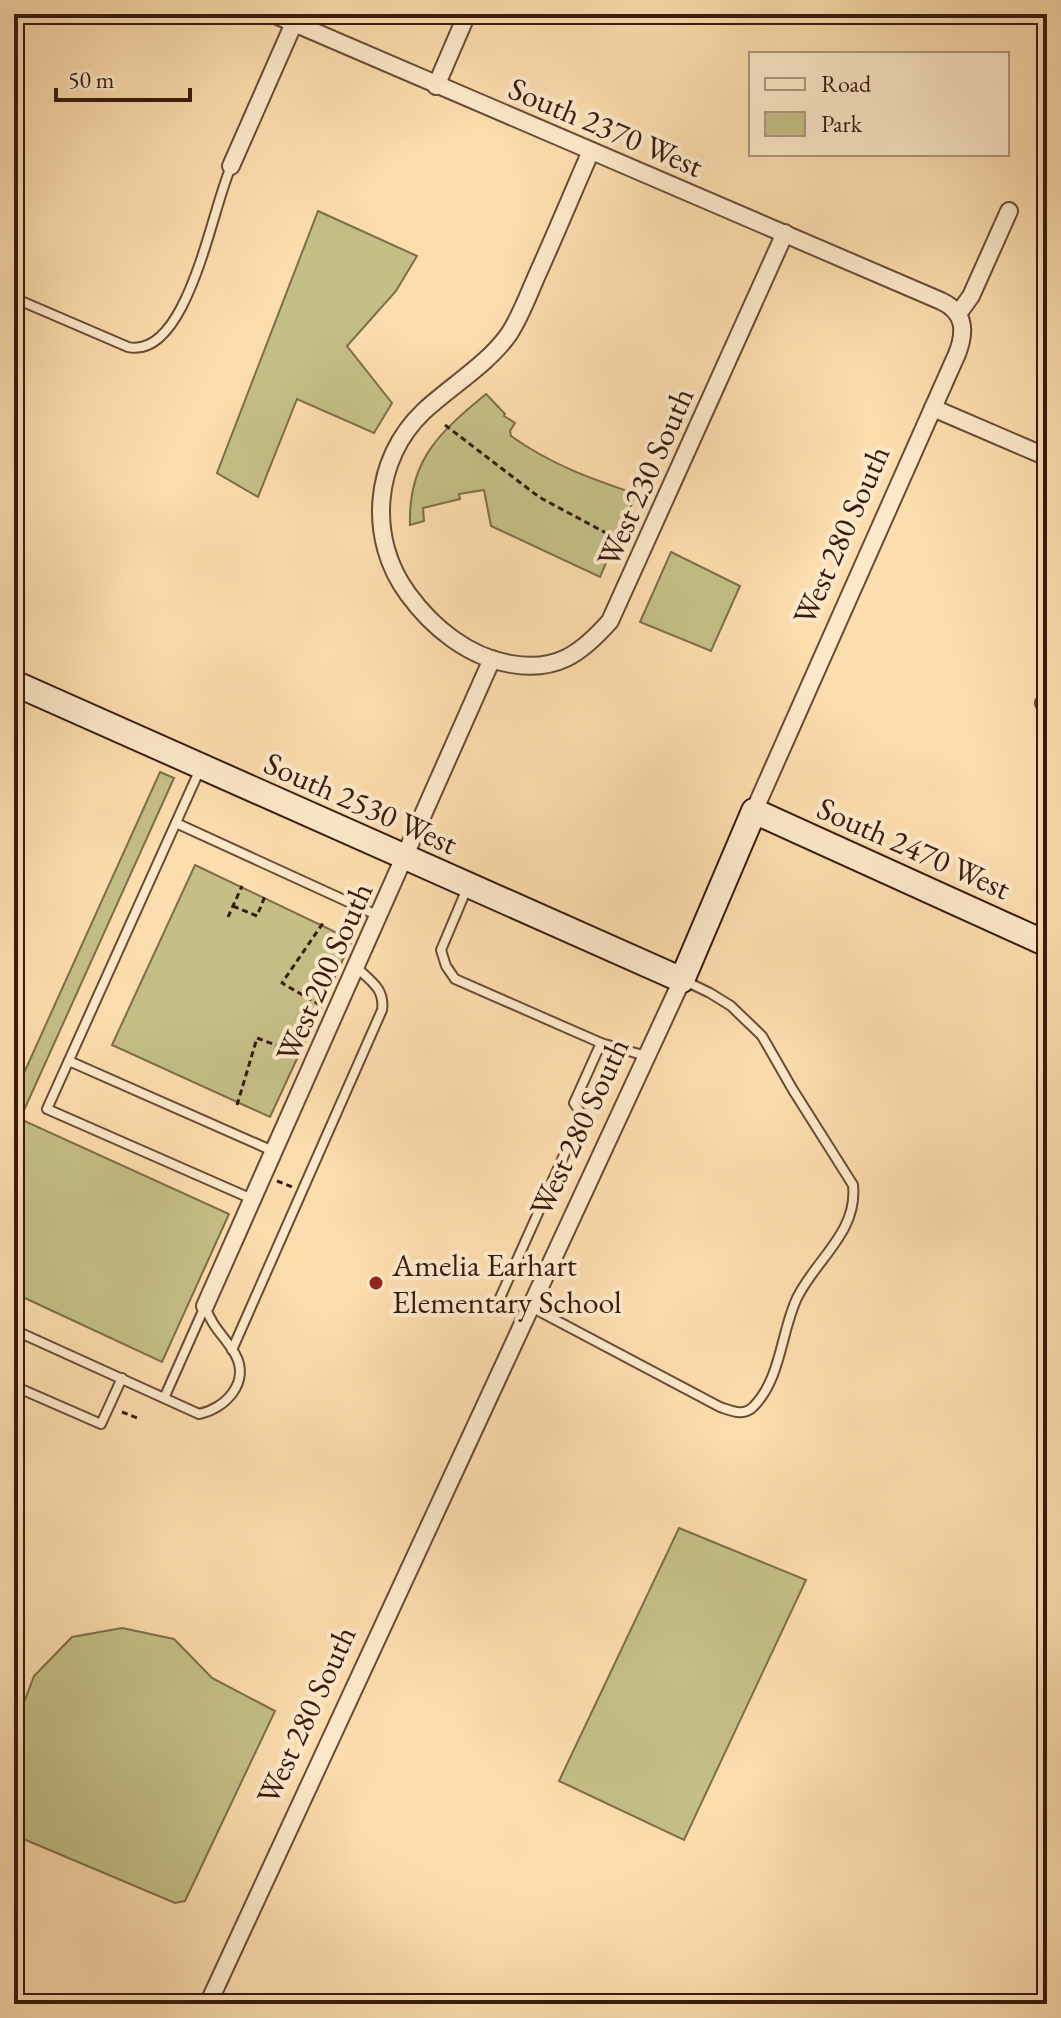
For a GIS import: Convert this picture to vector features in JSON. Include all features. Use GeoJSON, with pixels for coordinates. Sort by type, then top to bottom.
{"type":"FeatureCollection","features":[{"type":"Feature","properties":{"kind":"street","name":"South 2370 West"},"geometry":{"type":"LineString","coordinates":[[273,14],[785,233],[947,304],[958,314]]}},
{"type":"Feature","properties":{"kind":"street"},"geometry":{"type":"LineString","coordinates":[[436,86],[467,14]]}},
{"type":"Feature","properties":{"kind":"street"},"geometry":{"type":"LineString","coordinates":[[231,166],[294,23]]}},
{"type":"Feature","properties":{"kind":"street","name":"West 230 South"},"geometry":{"type":"LineString","coordinates":[[591,151],[509,333],[408,428],[388,467],[381,496],[380,525],[385,551],[405,591],[449,636],[492,659],[534,667],[554,664],[582,649],[610,621],[785,233]]}},
{"type":"Feature","properties":{"kind":"street"},"geometry":{"type":"LineString","coordinates":[[958,314],[971,296],[1009,211]]}},
{"type":"Feature","properties":{"kind":"street","name":"West 280 South"},"geometry":{"type":"LineString","coordinates":[[208,2004],[682,980],[962,342],[964,333],[958,314]]}},
{"type":"Feature","properties":{"kind":"street"},"geometry":{"type":"LineString","coordinates":[[933,408],[1047,457]]}},
{"type":"Feature","properties":{"kind":"street","name":"West 200 South"},"geometry":{"type":"LineString","coordinates":[[205,1306],[492,659]]}},
{"type":"Feature","properties":{"kind":"street","name":"South 2530 West"},"geometry":{"type":"LineString","coordinates":[[14,683],[682,980]]}},
{"type":"Feature","properties":{"kind":"street","name":"South 2470 West"},"geometry":{"type":"LineString","coordinates":[[754,811],[1047,944]]}},
{"type":"Feature","properties":{"kind":"lane"},"geometry":{"type":"LineString","coordinates":[[14,298],[128,347],[139,349],[160,340],[186,298],[231,166]]}},
{"type":"Feature","properties":{"kind":"lane"},"geometry":{"type":"LineString","coordinates":[[202,767],[47,1109],[252,1199]]}},
{"type":"Feature","properties":{"kind":"lane"},"geometry":{"type":"LineString","coordinates":[[176,823],[379,916]]}},
{"type":"Feature","properties":{"kind":"lane"},"geometry":{"type":"LineString","coordinates":[[469,885],[441,950],[446,966],[455,979],[601,1043],[647,1056]]}},
{"type":"Feature","properties":{"kind":"lane"},"geometry":{"type":"LineString","coordinates":[[232,1350],[382,1010],[384,998],[380,989],[356,967]]}},
{"type":"Feature","properties":{"kind":"lane"},"geometry":{"type":"LineString","coordinates":[[531,1307],[720,1407],[737,1413],[747,1412],[755,1406],[770,1382],[797,1297],[851,1219],[855,1199],[853,1185],[762,1036],[731,1006],[682,980]]}},
{"type":"Feature","properties":{"kind":"lane"},"geometry":{"type":"LineString","coordinates":[[495,1309],[582,1115],[574,1103],[601,1043]]}},
{"type":"Feature","properties":{"kind":"lane"},"geometry":{"type":"LineString","coordinates":[[69,1061],[274,1151]]}},
{"type":"Feature","properties":{"kind":"lane"},"geometry":{"type":"LineString","coordinates":[[14,1330],[199,1414],[224,1404],[238,1383],[237,1358],[210,1323],[205,1306]]}},
{"type":"Feature","properties":{"kind":"lane"},"geometry":{"type":"LineString","coordinates":[[165,1396],[205,1306]]}},
{"type":"Feature","properties":{"kind":"lane"},"geometry":{"type":"LineString","coordinates":[[14,1386],[101,1424],[122,1378]]}},
{"type":"Feature","properties":{"kind":"path"},"geometry":{"type":"LineString","coordinates":[[445,425],[539,497],[619,540]]}},
{"type":"Feature","properties":{"kind":"path"},"geometry":{"type":"LineString","coordinates":[[228,917],[242,886]]}},
{"type":"Feature","properties":{"kind":"path"},"geometry":{"type":"LineString","coordinates":[[233,906],[257,916],[265,896]]}},
{"type":"Feature","properties":{"kind":"path"},"geometry":{"type":"LineString","coordinates":[[323,923],[282,983],[324,1006]]}},
{"type":"Feature","properties":{"kind":"path"},"geometry":{"type":"LineString","coordinates":[[237,1105],[257,1038],[302,1054]]}},
{"type":"Feature","properties":{"kind":"path"},"geometry":{"type":"LineString","coordinates":[[277,1181],[293,1188]]}},
{"type":"Feature","properties":{"kind":"path"},"geometry":{"type":"LineString","coordinates":[[109,1407],[137,1418]]}},
{"type":"Feature","properties":{"kind":"green space"},"geometry":{"type":"Polygon","coordinates":[[[318,211],[417,256],[396,291],[347,346],[392,403],[374,433],[297,399],[258,497],[217,473],[318,211]]]}},
{"type":"Feature","properties":{"kind":"green space"},"geometry":{"type":"Polygon","coordinates":[[[486,394],[504,416],[515,423],[510,431],[511,436],[526,446],[571,470],[636,494],[600,577],[491,526],[484,490],[459,494],[460,499],[423,508],[424,521],[410,525],[415,482],[430,449],[454,421],[486,394]]]}},
{"type":"Feature","properties":{"kind":"green space"},"geometry":{"type":"Polygon","coordinates":[[[671,552],[740,586],[711,651],[640,622],[671,552]]]}},
{"type":"Feature","properties":{"kind":"green space"},"geometry":{"type":"Polygon","coordinates":[[[160,772],[174,778],[20,1119],[229,1214],[162,1362],[14,1293],[14,1095],[160,772]]]}},
{"type":"Feature","properties":{"kind":"green space"},"geometry":{"type":"Polygon","coordinates":[[[195,865],[352,940],[270,1117],[112,1045],[195,865]]]}},
{"type":"Feature","properties":{"kind":"green space"},"geometry":{"type":"Polygon","coordinates":[[[679,1528],[806,1580],[684,1840],[559,1781],[679,1528]]]}},
{"type":"Feature","properties":{"kind":"green space"},"geometry":{"type":"Polygon","coordinates":[[[122,1628],[174,1639],[212,1678],[275,1711],[185,1901],[175,1903],[14,1835],[14,1729],[34,1676],[72,1637],[122,1628]]]}},
{"type":"Feature","properties":{"kind":"place","name":"Amelia Earhart Elementary School"},"geometry":{"type":"Point","coordinates":[376,1283]}}]}
